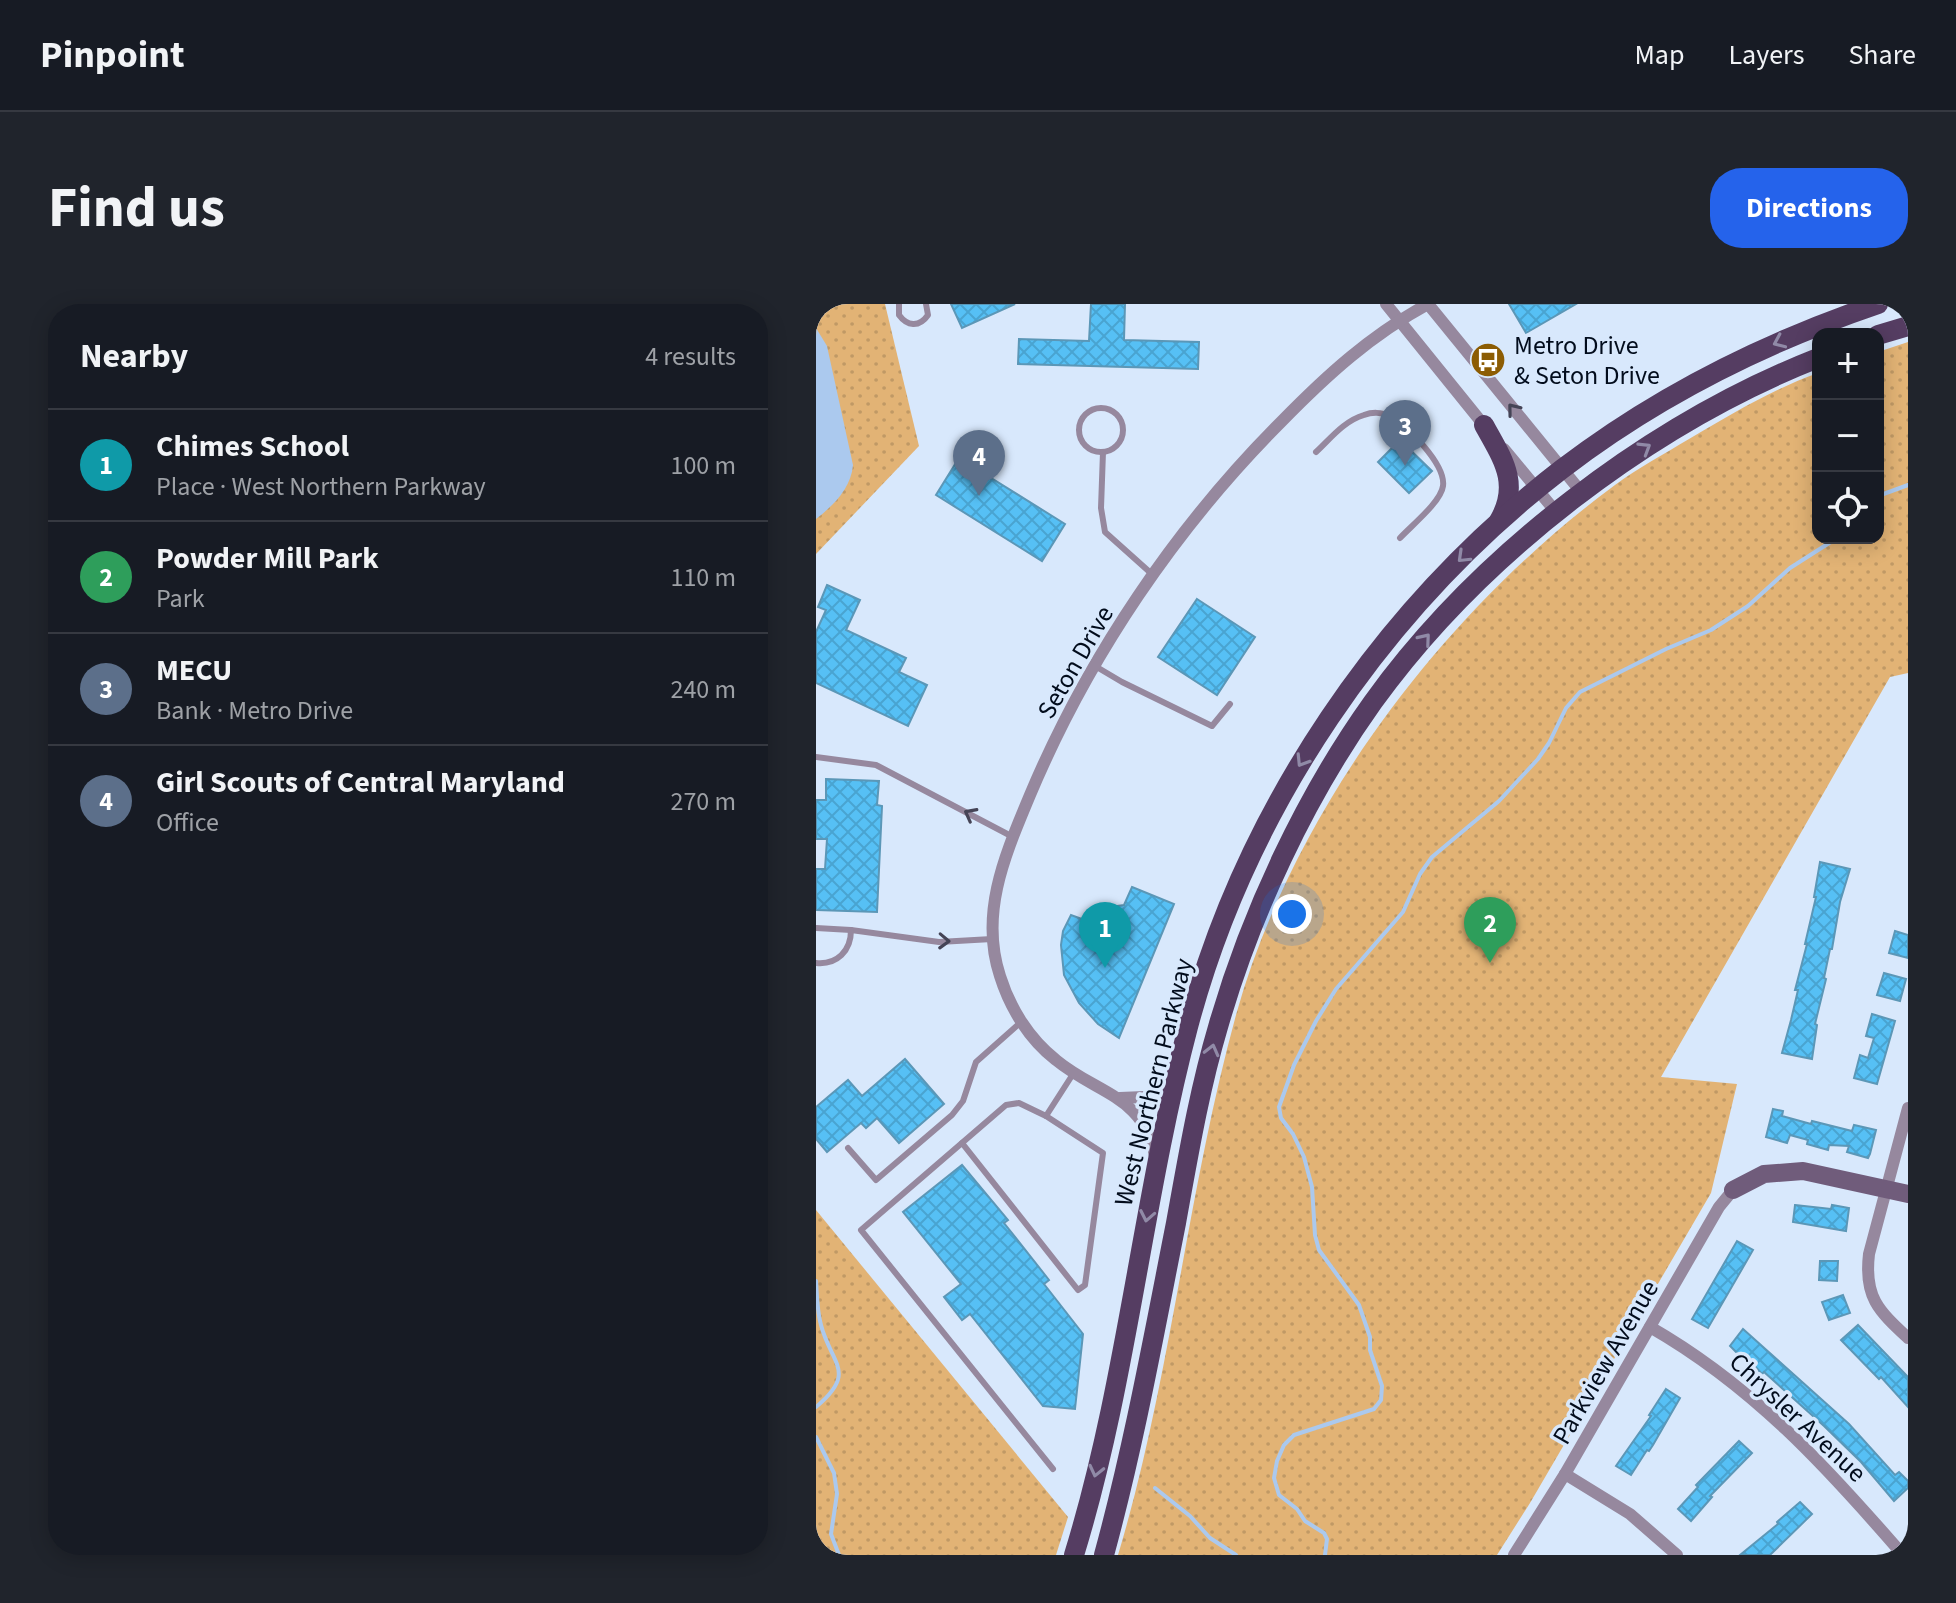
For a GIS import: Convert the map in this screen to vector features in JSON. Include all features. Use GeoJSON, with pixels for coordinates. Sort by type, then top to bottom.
{"type":"FeatureCollection","features":[{"type":"Feature","properties":{"kind":"main road","name":"West Northern Parkway"},"geometry":{"type":"LineString","coordinates":[[1074,1555],[1102,1443],[1169,1106],[1206,966],[1247,863],[1296,771],[1351,686],[1452,568],[1563,468],[1660,404],[1737,361],[1878,304]]}},
{"type":"Feature","properties":{"kind":"main road"},"geometry":{"type":"LineString","coordinates":[[1884,333],[1908,326]]}},
{"type":"Feature","properties":{"kind":"main road","name":"West Northern Parkway"},"geometry":{"type":"LineString","coordinates":[[1104,1555],[1134,1436],[1194,1126],[1217,1031],[1250,935],[1289,846],[1344,744],[1375,699],[1433,630],[1507,555],[1556,512],[1630,457],[1712,407],[1812,361]]}},
{"type":"Feature","properties":{"kind":"main road"},"geometry":{"type":"LineString","coordinates":[[1484,425],[1508,473],[1508,497],[1496,526]]}},
{"type":"Feature","properties":{"kind":"main road"},"geometry":{"type":"LineString","coordinates":[[1169,1106],[1194,1126]]}},
{"type":"Feature","properties":{"kind":"street"},"geometry":{"type":"LineString","coordinates":[[1386,304],[1556,512]]}},
{"type":"Feature","properties":{"kind":"street"},"geometry":{"type":"LineString","coordinates":[[1428,304],[1582,493]]}},
{"type":"Feature","properties":{"kind":"street","name":"Seton Drive"},"geometry":{"type":"LineString","coordinates":[[1156,1168],[1153,1145],[1143,1121],[1120,1098],[1073,1074],[1041,1047],[1021,1022],[999,974],[992,939],[996,884],[1050,747],[1095,666],[1153,575],[1224,481],[1321,380],[1360,347],[1428,304]]}},
{"type":"Feature","properties":{"kind":"street","name":"Seton Drive"},"geometry":{"type":"LineString","coordinates":[[1120,1098],[1144,1097],[1169,1106]]}},
{"type":"Feature","properties":{"kind":"street"},"geometry":{"type":"LineString","coordinates":[[1908,1108],[1866,1275],[1868,1288],[1880,1311],[1908,1338]]}},
{"type":"Feature","properties":{"kind":"street"},"geometry":{"type":"LineString","coordinates":[[1733,1190],[1749,1180],[1783,1171],[1803,1171],[1908,1194]]}},
{"type":"Feature","properties":{"kind":"street","name":"Parkview Avenue"},"geometry":{"type":"LineString","coordinates":[[1514,1555],[1565,1474],[1719,1207],[1733,1190]]}},
{"type":"Feature","properties":{"kind":"street","name":"Chrysler Avenue"},"geometry":{"type":"LineString","coordinates":[[1650,1327],[1722,1374],[1803,1445],[1903,1555]]}},
{"type":"Feature","properties":{"kind":"street"},"geometry":{"type":"LineString","coordinates":[[1565,1474],[1630,1514],[1677,1555]]}},
{"type":"Feature","properties":{"kind":"lane"},"geometry":{"type":"LineString","coordinates":[[899,304],[899,315],[907,324],[914,325],[928,315],[926,304]]}},
{"type":"Feature","properties":{"kind":"lane"},"geometry":{"type":"LineString","coordinates":[[1100,408],[1115,412],[1121,419],[1123,429],[1119,444],[1103,452],[1088,449],[1078,434],[1083,416],[1100,408]]}},
{"type":"Feature","properties":{"kind":"lane"},"geometry":{"type":"LineString","coordinates":[[1316,452],[1347,422],[1364,415],[1385,413],[1432,456],[1443,475],[1440,495],[1400,538]]}},
{"type":"Feature","properties":{"kind":"lane"},"geometry":{"type":"LineString","coordinates":[[1103,452],[1101,508],[1105,532],[1153,575]]}},
{"type":"Feature","properties":{"kind":"lane"},"geometry":{"type":"LineString","coordinates":[[1095,666],[1212,726],[1230,704]]}},
{"type":"Feature","properties":{"kind":"lane"},"geometry":{"type":"LineString","coordinates":[[816,757],[876,765],[1013,837]]}},
{"type":"Feature","properties":{"kind":"lane"},"geometry":{"type":"LineString","coordinates":[[816,928],[939,942],[992,939]]}},
{"type":"Feature","properties":{"kind":"lane"},"geometry":{"type":"LineString","coordinates":[[816,963],[833,961],[842,955],[851,940],[851,930]]}},
{"type":"Feature","properties":{"kind":"lane"},"geometry":{"type":"LineString","coordinates":[[848,1148],[876,1180],[959,1108],[976,1062],[1021,1022]]}},
{"type":"Feature","properties":{"kind":"lane"},"geometry":{"type":"LineString","coordinates":[[1046,1116],[1073,1074]]}},
{"type":"Feature","properties":{"kind":"lane"},"geometry":{"type":"LineString","coordinates":[[962,1143],[1078,1290],[1085,1285],[1103,1153],[1046,1116],[1019,1103],[1006,1105],[861,1230],[1053,1469]]}},
{"type":"Feature","properties":{"kind":"shaded area"},"geometry":{"type":"Polygon","coordinates":[[[816,304],[885,304],[919,446],[816,554],[816,304]]]}},
{"type":"Feature","properties":{"kind":"shaded area"},"geometry":{"type":"Polygon","coordinates":[[[1908,342],[1908,673],[1890,677],[1661,1077],[1737,1084],[1711,1193],[1497,1555],[1118,1555],[1152,1421],[1204,1150],[1236,1015],[1262,939],[1295,863],[1336,790],[1383,720],[1435,654],[1492,592],[1552,536],[1633,473],[1785,387],[1812,376],[1812,544],[1884,544],[1884,350],[1908,342]]]}},
{"type":"Feature","properties":{"kind":"shaded area"},"geometry":{"type":"Polygon","coordinates":[[[816,1210],[1068,1517],[1056,1555],[816,1555],[816,1210]]]}},
{"type":"Feature","properties":{"kind":"water"},"geometry":{"type":"Polygon","coordinates":[[[816,328],[827,346],[853,465],[849,481],[840,495],[816,519],[816,328]]]}},
{"type":"Feature","properties":{"kind":"building"},"geometry":{"type":"Polygon","coordinates":[[[951,304],[1015,304],[962,328],[951,304]]]}},
{"type":"Feature","properties":{"kind":"building"},"geometry":{"type":"Polygon","coordinates":[[[1091,304],[1125,304],[1124,340],[1199,342],[1198,369],[1018,364],[1019,339],[1089,341],[1091,304]]]}},
{"type":"Feature","properties":{"kind":"building"},"geometry":{"type":"Polygon","coordinates":[[[1509,304],[1576,304],[1526,333],[1509,304]]]}},
{"type":"Feature","properties":{"kind":"building"},"geometry":{"type":"Polygon","coordinates":[[[1400,440],[1432,471],[1409,493],[1378,462],[1400,440]]]}},
{"type":"Feature","properties":{"kind":"building"},"geometry":{"type":"Polygon","coordinates":[[[959,458],[1065,524],[1042,561],[936,495],[959,458]]]}},
{"type":"Feature","properties":{"kind":"building"},"geometry":{"type":"Polygon","coordinates":[[[827,585],[860,600],[846,630],[906,658],[899,672],[927,685],[908,726],[816,683],[816,632],[826,610],[818,607],[827,585]]]}},
{"type":"Feature","properties":{"kind":"building"},"geometry":{"type":"Polygon","coordinates":[[[1197,599],[1255,637],[1217,695],[1158,657],[1197,599]]]}},
{"type":"Feature","properties":{"kind":"building"},"geometry":{"type":"Polygon","coordinates":[[[826,779],[879,781],[877,805],[882,806],[877,912],[816,910],[816,869],[825,869],[827,839],[816,839],[816,800],[826,800],[826,779]]]}},
{"type":"Feature","properties":{"kind":"building"},"geometry":{"type":"Polygon","coordinates":[[[1820,862],[1850,869],[1824,978],[1812,1059],[1782,1053],[1798,990],[1795,990],[1807,944],[1820,862]]]}},
{"type":"Feature","properties":{"kind":"building"},"geometry":{"type":"Polygon","coordinates":[[[1132,887],[1174,904],[1119,1038],[1098,1024],[1079,1003],[1064,975],[1061,945],[1063,931],[1071,915],[1090,922],[1104,908],[1124,905],[1132,887]]]}},
{"type":"Feature","properties":{"kind":"building"},"geometry":{"type":"Polygon","coordinates":[[[1895,931],[1908,935],[1908,958],[1889,953],[1895,931]]]}},
{"type":"Feature","properties":{"kind":"building"},"geometry":{"type":"Polygon","coordinates":[[[1884,973],[1906,979],[1900,1001],[1877,995],[1884,973]]]}},
{"type":"Feature","properties":{"kind":"building"},"geometry":{"type":"Polygon","coordinates":[[[1872,1014],[1895,1021],[1877,1084],[1854,1078],[1860,1055],[1868,1058],[1874,1038],[1866,1036],[1872,1014]]]}},
{"type":"Feature","properties":{"kind":"building"},"geometry":{"type":"Polygon","coordinates":[[[905,1059],[944,1104],[899,1143],[877,1118],[866,1128],[861,1123],[827,1152],[816,1139],[816,1107],[848,1080],[862,1096],[905,1059]]]}},
{"type":"Feature","properties":{"kind":"building"},"geometry":{"type":"Polygon","coordinates":[[[1773,1109],[1783,1111],[1782,1116],[1811,1124],[1812,1121],[1852,1131],[1854,1125],[1876,1130],[1870,1154],[1868,1158],[1847,1152],[1849,1146],[1829,1145],[1828,1150],[1790,1135],[1787,1143],[1766,1137],[1773,1109]]]}},
{"type":"Feature","properties":{"kind":"building"},"geometry":{"type":"Polygon","coordinates":[[[962,1165],[1008,1220],[1004,1223],[1049,1280],[1044,1284],[1083,1334],[1075,1409],[1043,1406],[970,1314],[962,1320],[944,1297],[961,1284],[903,1212],[962,1165]]]}},
{"type":"Feature","properties":{"kind":"building"},"geometry":{"type":"Polygon","coordinates":[[[1795,1205],[1849,1208],[1846,1231],[1793,1222],[1795,1205]]]}},
{"type":"Feature","properties":{"kind":"building"},"geometry":{"type":"Polygon","coordinates":[[[1737,1241],[1753,1250],[1708,1328],[1692,1319],[1737,1241]]]}},
{"type":"Feature","properties":{"kind":"building"},"geometry":{"type":"Polygon","coordinates":[[[1820,1261],[1838,1261],[1837,1281],[1819,1280],[1820,1261]]]}},
{"type":"Feature","properties":{"kind":"building"},"geometry":{"type":"Polygon","coordinates":[[[1843,1295],[1850,1313],[1829,1320],[1822,1302],[1843,1295]]]}},
{"type":"Feature","properties":{"kind":"building"},"geometry":{"type":"Polygon","coordinates":[[[1858,1325],[1908,1377],[1908,1407],[1841,1340],[1858,1325]]]}},
{"type":"Feature","properties":{"kind":"building"},"geometry":{"type":"Polygon","coordinates":[[[1743,1329],[1849,1424],[1895,1475],[1899,1472],[1908,1481],[1908,1488],[1894,1501],[1861,1462],[1824,1426],[1764,1372],[1762,1374],[1744,1354],[1741,1357],[1730,1346],[1743,1329]]]}},
{"type":"Feature","properties":{"kind":"building"},"geometry":{"type":"Polygon","coordinates":[[[1666,1389],[1680,1398],[1653,1445],[1631,1475],[1616,1466],[1666,1389]]]}},
{"type":"Feature","properties":{"kind":"building"},"geometry":{"type":"Polygon","coordinates":[[[1739,1441],[1752,1453],[1710,1496],[1691,1521],[1678,1509],[1698,1487],[1696,1485],[1739,1441]]]}},
{"type":"Feature","properties":{"kind":"building"},"geometry":{"type":"Polygon","coordinates":[[[1800,1502],[1812,1514],[1770,1555],[1740,1555],[1778,1524],[1800,1502]]]}},
{"type":"Feature","properties":{"kind":"waterway"},"geometry":{"type":"LineString","coordinates":[[1884,494],[1908,485]]}},
{"type":"Feature","properties":{"kind":"waterway"},"geometry":{"type":"LineString","coordinates":[[1325,1555],[1327,1539],[1324,1533],[1305,1521],[1297,1509],[1279,1495],[1274,1478],[1277,1461],[1284,1445],[1294,1435],[1374,1409],[1381,1400],[1382,1386],[1359,1305],[1319,1250],[1312,1187],[1304,1157],[1281,1118],[1279,1107],[1294,1065],[1336,989],[1403,912],[1420,874],[1432,857],[1499,801],[1538,759],[1566,708],[1580,692],[1711,630],[1748,606],[1790,568],[1828,544]]}},
{"type":"Feature","properties":{"kind":"waterway"},"geometry":{"type":"LineString","coordinates":[[816,1281],[820,1320],[839,1376],[829,1395],[816,1407]]}},
{"type":"Feature","properties":{"kind":"waterway"},"geometry":{"type":"LineString","coordinates":[[816,1437],[834,1473],[837,1494],[831,1534],[839,1555]]}},
{"type":"Feature","properties":{"kind":"waterway"},"geometry":{"type":"LineString","coordinates":[[1155,1488],[1190,1516],[1210,1538],[1236,1555]]}},
{"type":"Feature","properties":{"kind":"place","name":"Metro Drive & Seton Drive"},"geometry":{"type":"Point","coordinates":[1488,360]}},
{"type":"Feature","properties":{"kind":"place","name":"MECU"},"geometry":{"type":"Point","coordinates":[1405,466]}},
{"type":"Feature","properties":{"kind":"place","name":"Girl Scouts of Central Maryland"},"geometry":{"type":"Point","coordinates":[979,496]}},
{"type":"Feature","properties":{"kind":"place","name":"Powder Mill Park"},"geometry":{"type":"Point","coordinates":[1490,963]}},
{"type":"Feature","properties":{"kind":"place","name":"Chimes School"},"geometry":{"type":"Point","coordinates":[1105,968]}}]}
